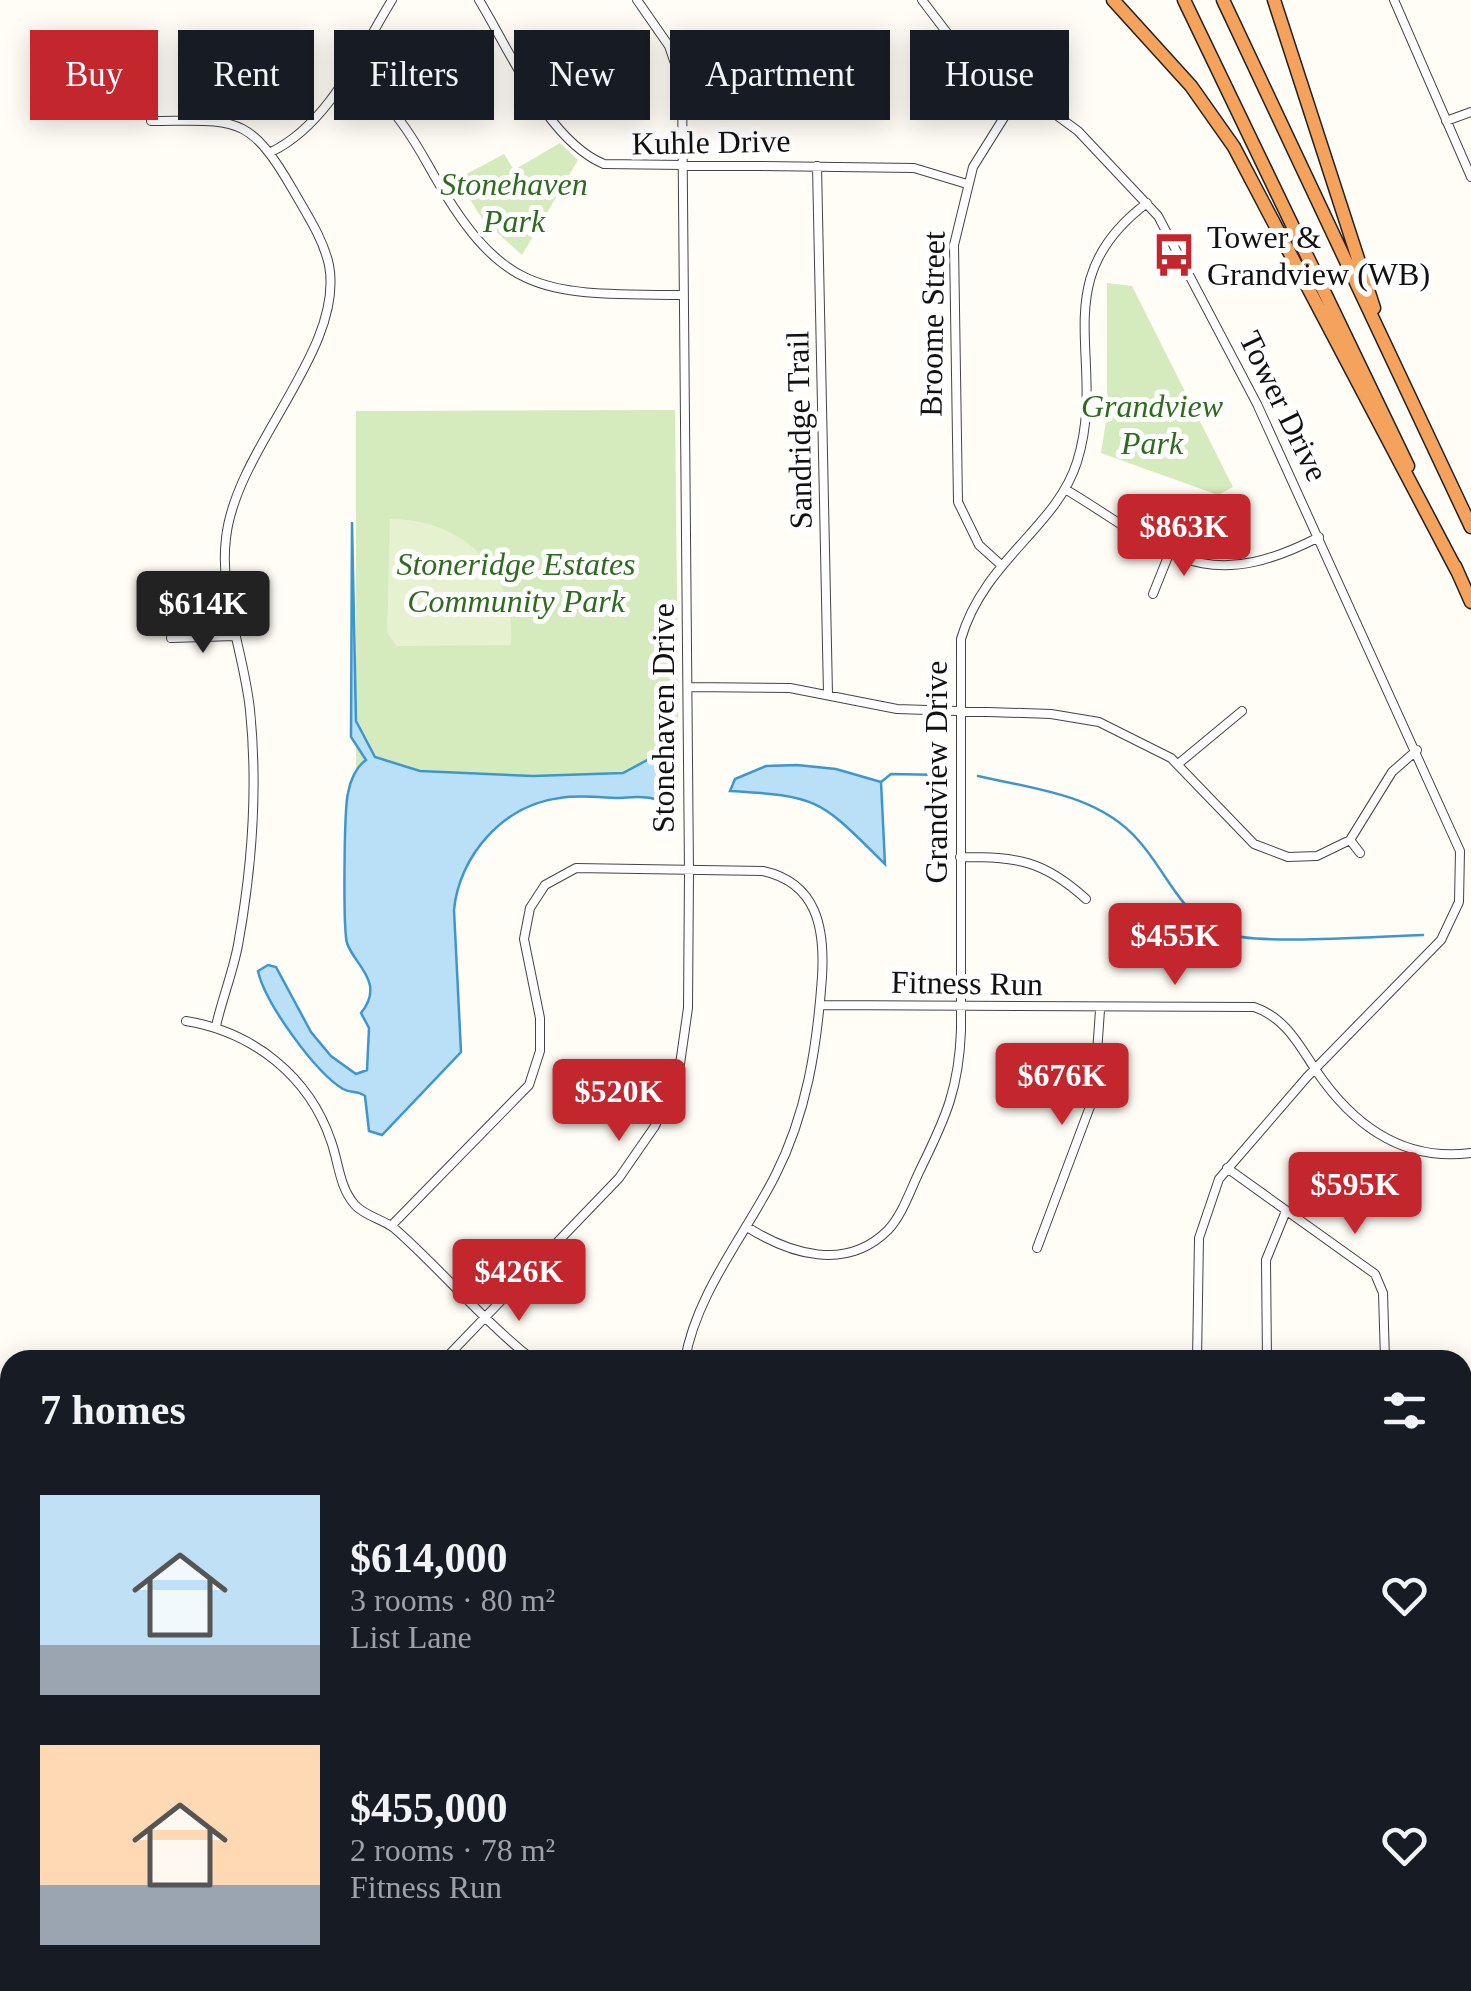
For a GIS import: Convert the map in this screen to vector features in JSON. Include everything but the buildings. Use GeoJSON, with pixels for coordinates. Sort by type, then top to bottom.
{"type":"FeatureCollection","features":[{"type":"Feature","properties":{"kind":"highway"},"geometry":{"type":"LineString","coordinates":[[1113,0],[1191,86],[1234,147],[1457,571]]}},
{"type":"Feature","properties":{"kind":"highway"},"geometry":{"type":"LineString","coordinates":[[1184,0],[1471,602]]}},
{"type":"Feature","properties":{"kind":"highway"},"geometry":{"type":"LineString","coordinates":[[1223,0],[1471,527]]}},
{"type":"Feature","properties":{"kind":"highway"},"geometry":{"type":"LineString","coordinates":[[1274,0],[1368,292],[1436,453]]}},
{"type":"Feature","properties":{"kind":"street"},"geometry":{"type":"LineString","coordinates":[[374,30],[392,0]]}},
{"type":"Feature","properties":{"kind":"street","name":"Kuhle Drive"},"geometry":{"type":"LineString","coordinates":[[479,0],[561,134],[577,152],[612,167],[914,168],[967,184]]}},
{"type":"Feature","properties":{"kind":"street","name":"Stonehaven Drive"},"geometry":{"type":"LineString","coordinates":[[453,1350],[619,1178],[655,1126],[680,1071],[688,1008],[689,873],[683,168],[678,66],[637,0]]}},
{"type":"Feature","properties":{"kind":"street","name":"Tower Drive"},"geometry":{"type":"LineString","coordinates":[[922,0],[945,30]]}},
{"type":"Feature","properties":{"kind":"street"},"geometry":{"type":"LineString","coordinates":[[1394,0],[1471,177]]}},
{"type":"Feature","properties":{"kind":"street"},"geometry":{"type":"LineString","coordinates":[[271,152],[296,137],[334,90]]}},
{"type":"Feature","properties":{"kind":"street"},"geometry":{"type":"LineString","coordinates":[[1446,120],[1471,112]]}},
{"type":"Feature","properties":{"kind":"street"},"geometry":{"type":"LineString","coordinates":[[402,120],[464,227],[496,260],[534,282],[565,291],[684,295]]}},
{"type":"Feature","properties":{"kind":"street","name":"Broome Street"},"geometry":{"type":"LineString","coordinates":[[1000,564],[968,529],[955,477],[954,245],[967,184],[983,146],[1001,120]]}},
{"type":"Feature","properties":{"kind":"street","name":"Tower Drive"},"geometry":{"type":"LineString","coordinates":[[1065,120],[1147,203],[1182,256],[1319,537],[1460,850],[1463,883],[1459,902],[1441,940],[1315,1069],[1227,1168],[1208,1204],[1199,1238],[1197,1350]]}},
{"type":"Feature","properties":{"kind":"street"},"geometry":{"type":"LineString","coordinates":[[151,121],[220,121],[244,127],[271,152],[317,232],[328,263],[329,292],[323,329],[238,490],[226,536],[224,573],[250,706],[253,820],[238,947],[216,1026]]}},
{"type":"Feature","properties":{"kind":"street","name":"Sandridge Trail"},"geometry":{"type":"LineString","coordinates":[[817,166],[828,694]]}},
{"type":"Feature","properties":{"kind":"street","name":"Grandview Drive"},"geometry":{"type":"LineString","coordinates":[[747,1226],[776,1246],[808,1255],[837,1255],[863,1247],[888,1229],[951,1105],[960,1076],[962,1008],[958,660],[968,617],[1000,564],[1065,489],[1078,461],[1084,422],[1087,282],[1107,240],[1147,203]]}},
{"type":"Feature","properties":{"kind":"street"},"geometry":{"type":"LineString","coordinates":[[1065,489],[1170,554],[1198,563],[1249,565],[1319,537]]}},
{"type":"Feature","properties":{"kind":"street"},"geometry":{"type":"LineString","coordinates":[[1153,594],[1170,554]]}},
{"type":"Feature","properties":{"kind":"street"},"geometry":{"type":"LineString","coordinates":[[171,638],[234,636]]}},
{"type":"Feature","properties":{"kind":"street"},"geometry":{"type":"LineString","coordinates":[[688,687],[790,688],[897,709],[1075,717],[1128,733],[1178,764],[1261,850],[1300,858],[1326,853],[1350,840],[1392,772],[1418,750]]}},
{"type":"Feature","properties":{"kind":"street"},"geometry":{"type":"LineString","coordinates":[[1178,764],[1242,711]]}},
{"type":"Feature","properties":{"kind":"street"},"geometry":{"type":"LineString","coordinates":[[1350,840],[1360,852]]}},
{"type":"Feature","properties":{"kind":"street"},"geometry":{"type":"LineString","coordinates":[[960,856],[1000,856],[1037,864],[1054,871],[1086,899]]}},
{"type":"Feature","properties":{"kind":"street"},"geometry":{"type":"LineString","coordinates":[[391,1226],[529,1085],[540,1051],[540,1018],[524,939],[530,908],[545,885],[576,868],[689,873],[764,871],[783,876],[803,888],[818,915],[823,958],[816,1057],[795,1127],[696,1322],[687,1350]]}},
{"type":"Feature","properties":{"kind":"street","name":"Fitness Run"},"geometry":{"type":"LineString","coordinates":[[820,1005],[1100,1010],[1254,1007],[1283,1023],[1360,1122],[1386,1141],[1438,1156],[1471,1153]]}},
{"type":"Feature","properties":{"kind":"street"},"geometry":{"type":"LineString","coordinates":[[1037,1248],[1094,1096],[1100,1010]]}},
{"type":"Feature","properties":{"kind":"street"},"geometry":{"type":"LineString","coordinates":[[186,1021],[216,1026],[246,1038],[298,1083],[320,1111],[344,1189],[358,1208],[391,1226],[521,1350]]}},
{"type":"Feature","properties":{"kind":"street"},"geometry":{"type":"LineString","coordinates":[[1227,1168],[1375,1274],[1383,1293],[1384,1350]]}},
{"type":"Feature","properties":{"kind":"street"},"geometry":{"type":"LineString","coordinates":[[1267,1350],[1266,1260],[1286,1211]]}},
{"type":"Feature","properties":{"kind":"green space","name":"Stonehaven Park"},"geometry":{"type":"Polygon","coordinates":[[[560,143],[578,160],[522,255],[483,220],[457,179],[504,154],[514,170],[560,143]]]}},
{"type":"Feature","properties":{"kind":"green space","name":"Grandview Park"},"geometry":{"type":"Polygon","coordinates":[[[1107,283],[1132,286],[1233,487],[1218,495],[1101,453],[1107,415],[1107,283]]]}},
{"type":"Feature","properties":{"kind":"green space","name":"Stoneridge Estates Community Park"},"geometry":{"type":"Polygon","coordinates":[[[675,410],[679,790],[447,790],[356,953],[356,411],[675,410]]]}},
{"type":"Feature","properties":{"kind":"green space"},"geometry":{"type":"Polygon","coordinates":[[[390,519],[441,528],[480,554],[505,594],[511,645],[397,646],[387,633],[390,519]]]}},
{"type":"Feature","properties":{"kind":"water"},"geometry":{"type":"Polygon","coordinates":[[[352,522],[356,721],[375,757],[420,771],[533,776],[623,773],[651,758],[660,769],[661,795],[654,799],[560,798],[520,811],[487,836],[465,871],[454,910],[461,1052],[382,1135],[369,1131],[365,1096],[343,1089],[332,1080],[293,1036],[270,1001],[258,971],[268,965],[276,967],[311,1032],[331,1056],[356,1074],[367,1070],[369,1028],[361,1013],[368,1002],[369,983],[347,943],[345,916],[348,793],[354,775],[366,760],[351,737],[352,522]]]}},
{"type":"Feature","properties":{"kind":"water"},"geometry":{"type":"Polygon","coordinates":[[[766,766],[836,769],[881,782],[885,864],[847,827],[818,806],[784,796],[730,791],[735,779],[766,766]]]}},
{"type":"Feature","properties":{"kind":"waterway"},"geometry":{"type":"LineString","coordinates":[[881,782],[891,774],[944,775]]}},
{"type":"Feature","properties":{"kind":"waterway"},"geometry":{"type":"LineString","coordinates":[[978,776],[1064,796],[1104,812],[1138,840],[1185,905],[1224,933],[1290,940],[1423,935]]}},
{"type":"Feature","properties":{"kind":"place","name":"Tower & Grandview (WB)"},"geometry":{"type":"Point","coordinates":[1174,255]}}]}
